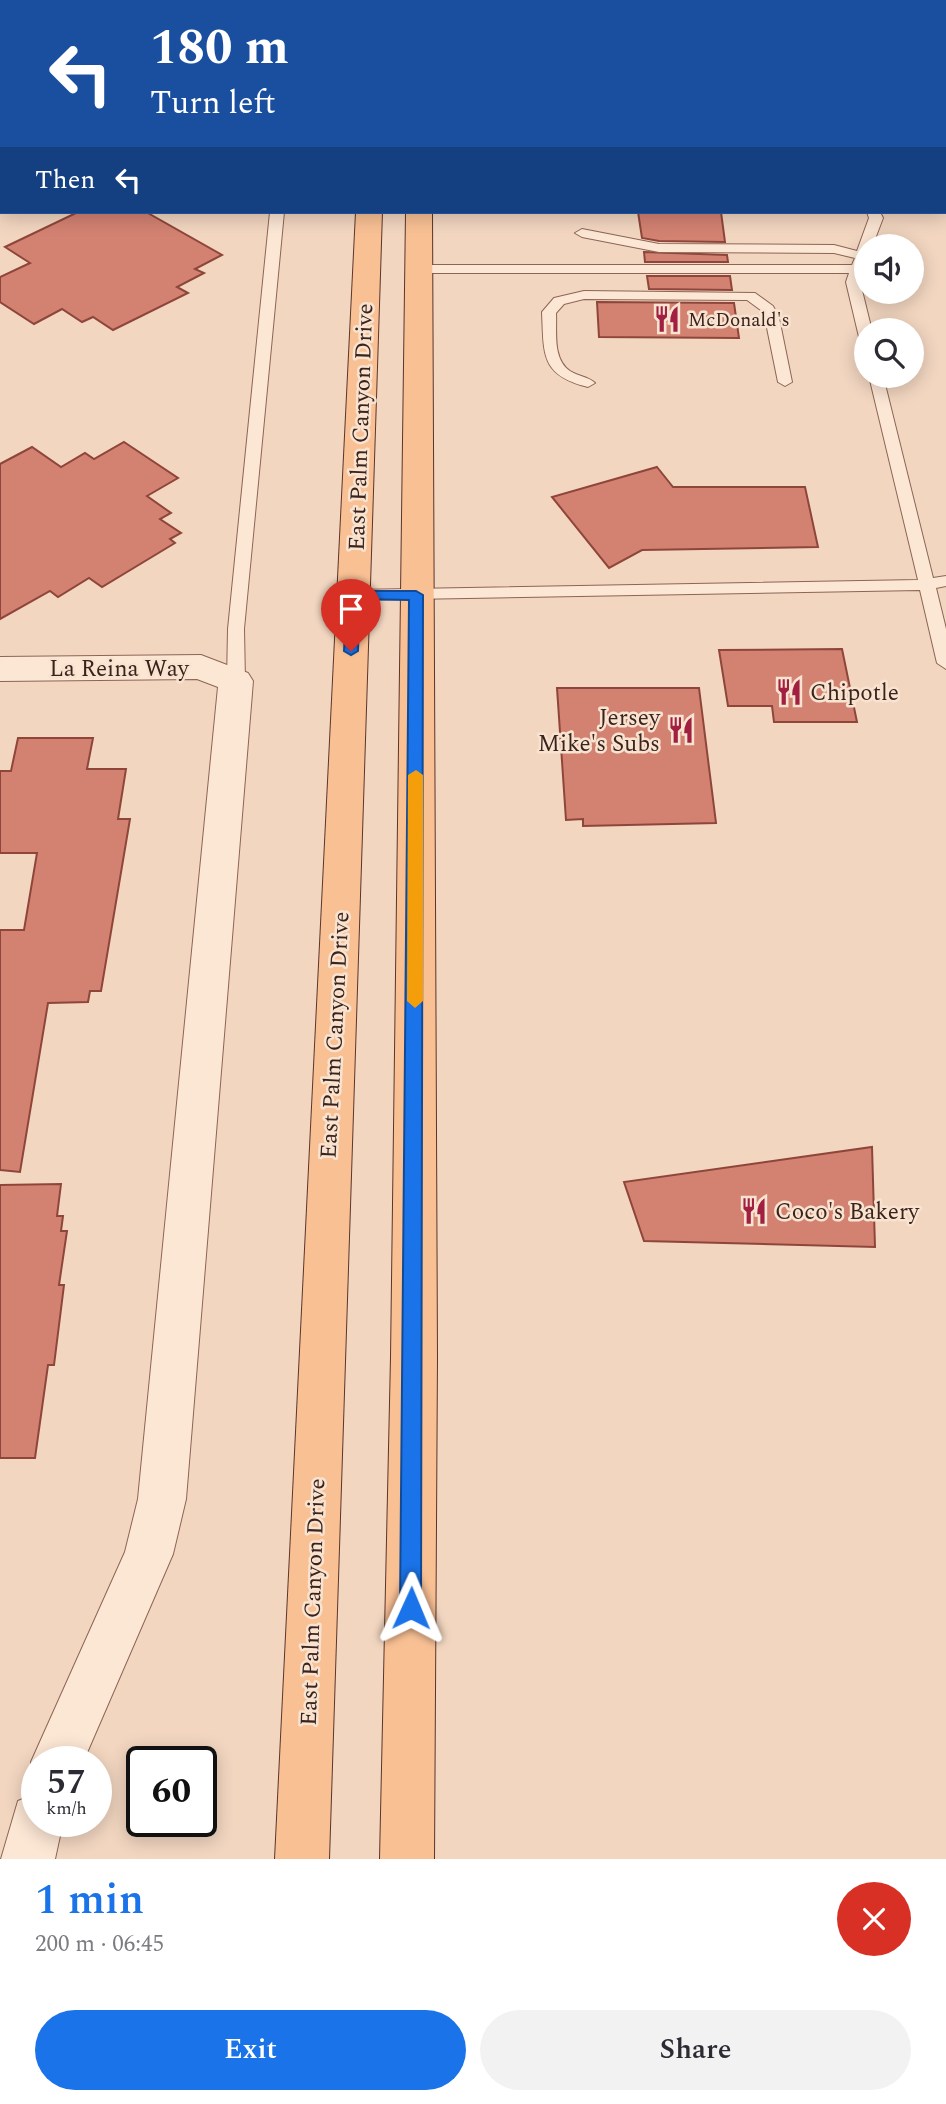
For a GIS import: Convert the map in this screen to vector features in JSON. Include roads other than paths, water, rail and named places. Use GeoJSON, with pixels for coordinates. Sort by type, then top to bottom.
{"type":"FeatureCollection","features":[{"type":"Feature","properties":{"kind":"main road","name":"East Palm Canyon Drive"},"geometry":{"type":"LineString","coordinates":[[302,1859],[369,214]]}},
{"type":"Feature","properties":{"kind":"main road"},"geometry":{"type":"LineString","coordinates":[[407,1859],[414,1357],[419,214]]}},
{"type":"Feature","properties":{"kind":"street","name":"La Reina Way"},"geometry":{"type":"LineString","coordinates":[[0,669],[201,667],[236,681]]}},
{"type":"Feature","properties":{"kind":"street"},"geometry":{"type":"LineString","coordinates":[[64,1746],[149,1554],[162,1499],[236,681]]}},
{"type":"Feature","properties":{"kind":"street"},"geometry":{"type":"LineString","coordinates":[[28,1859],[33,1837]]}},
{"type":"Feature","properties":{"kind":"lane"},"geometry":{"type":"LineString","coordinates":[[236,681],[236,629],[278,214]]}},
{"type":"Feature","properties":{"kind":"lane"},"geometry":{"type":"LineString","coordinates":[[870,234],[876,218],[875,214]]}},
{"type":"Feature","properties":{"kind":"lane"},"geometry":{"type":"LineString","coordinates":[[582,233],[659,248],[834,249],[854,259]]}},
{"type":"Feature","properties":{"kind":"lane"},"geometry":{"type":"LineString","coordinates":[[418,269],[854,262]]}},
{"type":"Feature","properties":{"kind":"lane"},"geometry":{"type":"LineString","coordinates":[[588,383],[558,373],[553,365],[549,312],[559,301],[584,295],[750,296],[768,309],[772,318],[786,382]]}},
{"type":"Feature","properties":{"kind":"lane"},"geometry":{"type":"LineString","coordinates":[[879,388],[946,663]]}},
{"type":"Feature","properties":{"kind":"lane"},"geometry":{"type":"LineString","coordinates":[[354,595],[926,584],[946,581]]}},
{"type":"Feature","properties":{"kind":"lane"},"geometry":{"type":"LineString","coordinates":[[926,584],[946,602]]}},
{"type":"Feature","properties":{"kind":"place","name":"McDonald's"},"geometry":{"type":"Point","coordinates":[667,319]}},
{"type":"Feature","properties":{"kind":"place","name":"Chipotle"},"geometry":{"type":"Point","coordinates":[789,692]}},
{"type":"Feature","properties":{"kind":"place","name":"Jersey Mike's Subs"},"geometry":{"type":"Point","coordinates":[681,730]}},
{"type":"Feature","properties":{"kind":"place","name":"Coco's Bakery"},"geometry":{"type":"Point","coordinates":[754,1211]}}]}
